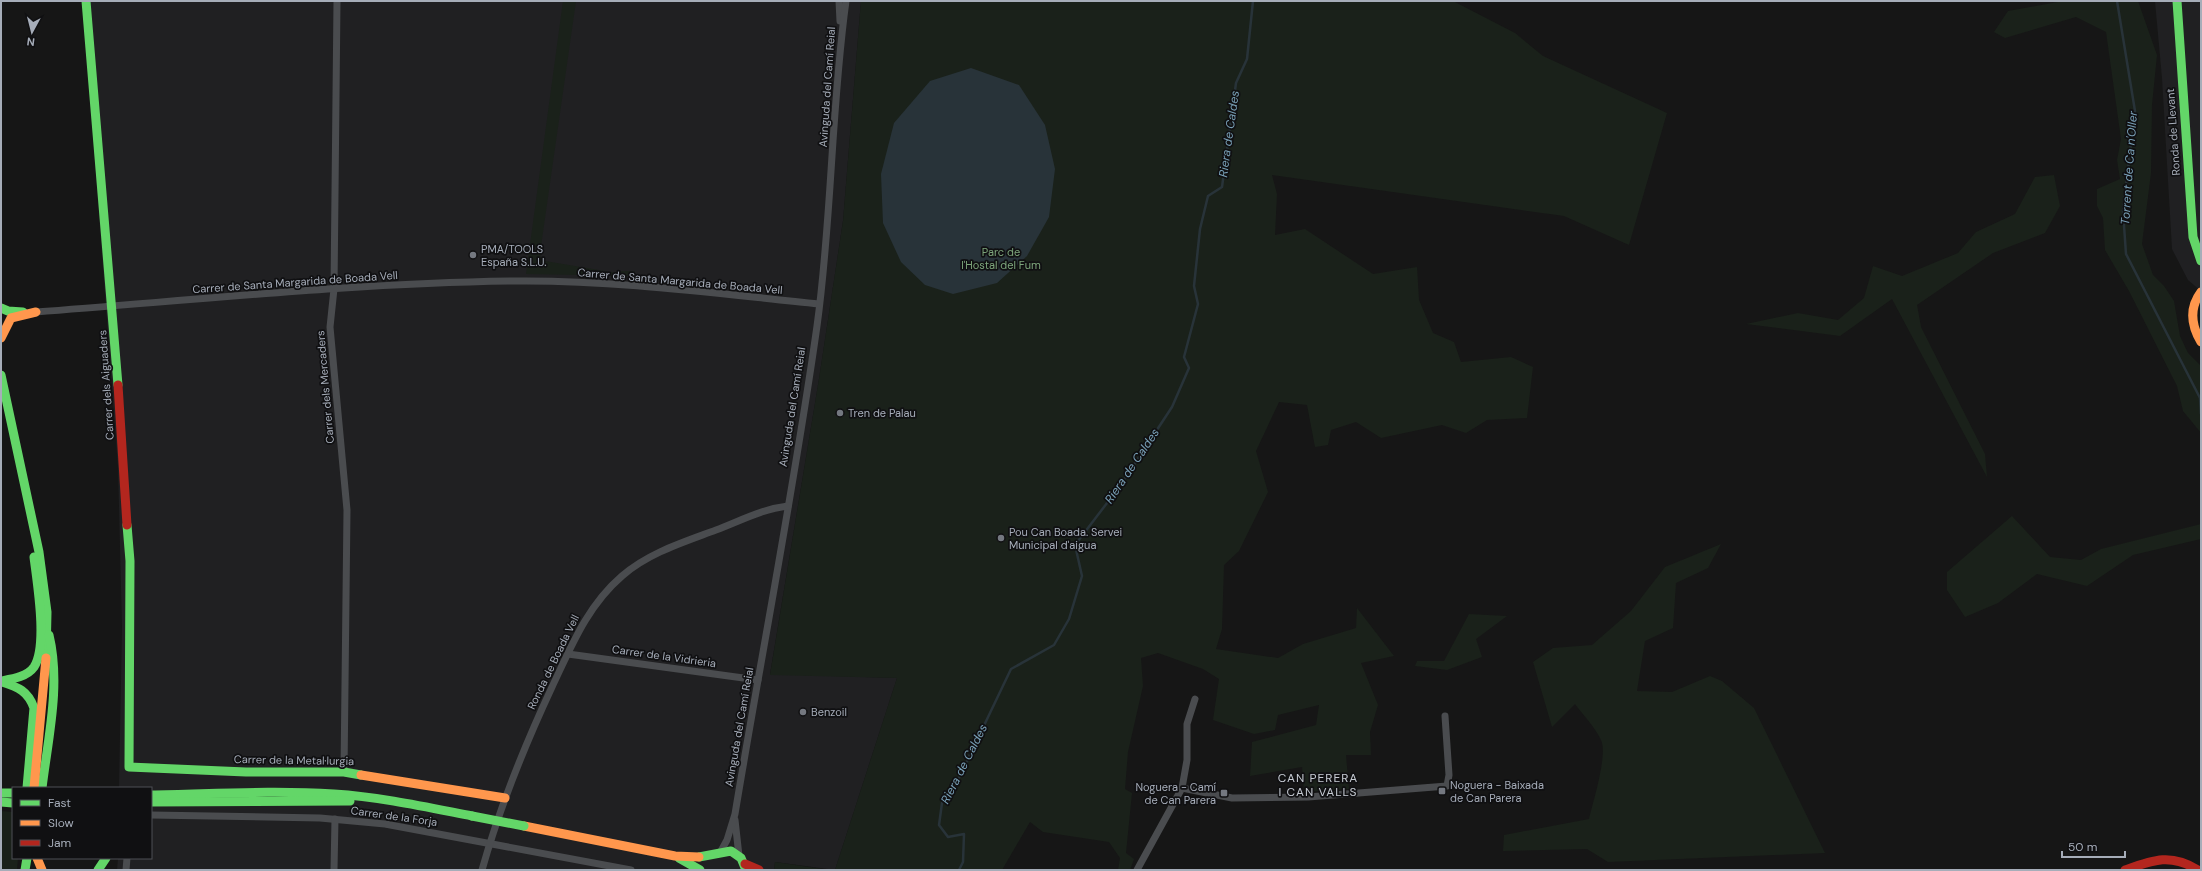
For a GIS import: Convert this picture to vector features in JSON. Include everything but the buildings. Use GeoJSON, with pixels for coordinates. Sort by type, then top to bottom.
{"type":"FeatureCollection","features":[{"type":"Feature","properties":{"kind":"street","name":"Carrer dels Aiguaders"},"geometry":{"type":"LineString","coordinates":[[86,1],[112,306],[130,561],[128,767]]}},
{"type":"Feature","properties":{"kind":"street","name":"Carrer dels Mercaders"},"geometry":{"type":"LineString","coordinates":[[337,1],[334,289],[330,327],[348,510],[344,772]]}},
{"type":"Feature","properties":{"kind":"street"},"geometry":{"type":"LineString","coordinates":[[839,1],[840,45]]}},
{"type":"Feature","properties":{"kind":"street","name":"Avinguda del Camí Reial"},"geometry":{"type":"LineString","coordinates":[[717,852],[727,840],[735,814],[788,506],[819,304],[831,193],[840,45],[846,1]]}},
{"type":"Feature","properties":{"kind":"street","name":"Ronda de Llevant"},"geometry":{"type":"LineString","coordinates":[[2177,1],[2185,137],[2193,237],[2201,261]]}},
{"type":"Feature","properties":{"kind":"street","name":"Carrer de Santa Margarida de Boada Vell"},"geometry":{"type":"LineString","coordinates":[[36,312],[334,289],[355,286],[518,281],[674,289],[819,304]]}},
{"type":"Feature","properties":{"kind":"street"},"geometry":{"type":"LineString","coordinates":[[2201,292],[2194,302],[2192,316],[2194,330],[2201,342]]}},
{"type":"Feature","properties":{"kind":"street"},"geometry":{"type":"LineString","coordinates":[[1,308],[8,312],[36,312]]}},
{"type":"Feature","properties":{"kind":"street"},"geometry":{"type":"LineString","coordinates":[[1,338],[2,333],[11,318],[36,312]]}},
{"type":"Feature","properties":{"kind":"street"},"geometry":{"type":"LineString","coordinates":[[1,376],[29,502],[43,579],[46,628],[45,683],[34,787]]}},
{"type":"Feature","properties":{"kind":"street"},"geometry":{"type":"LineString","coordinates":[[1,681],[28,674],[36,666],[41,641],[39,598],[29,532],[29,502]]}},
{"type":"Feature","properties":{"kind":"street","name":"Ronda de Boada Vell"},"geometry":{"type":"LineString","coordinates":[[482,870],[490,842],[520,757],[568,654],[587,616],[597,601],[638,563],[767,509],[788,506]]}},
{"type":"Feature","properties":{"kind":"street"},"geometry":{"type":"LineString","coordinates":[[42,787],[53,666],[52,645],[46,628]]}},
{"type":"Feature","properties":{"kind":"street","name":"Carrer de la Vidrieria"},"geometry":{"type":"LineString","coordinates":[[568,654],[758,680]]}},
{"type":"Feature","properties":{"kind":"street"},"geometry":{"type":"LineString","coordinates":[[1,681],[24,690],[30,696],[34,708],[27,787]]}},
{"type":"Feature","properties":{"kind":"street"},"geometry":{"type":"LineString","coordinates":[[1137,870],[1182,788],[1187,760],[1186,724],[1195,699]]}},
{"type":"Feature","properties":{"kind":"street"},"geometry":{"type":"LineString","coordinates":[[1182,788],[1232,798],[1293,797],[1447,786],[1449,775],[1445,716]]}},
{"type":"Feature","properties":{"kind":"street","name":"Carrer de la Metal·lurgia"},"geometry":{"type":"LineString","coordinates":[[128,767],[246,772],[344,772],[505,798]]}},
{"type":"Feature","properties":{"kind":"street"},"geometry":{"type":"LineString","coordinates":[[152,795],[294,792],[362,796],[675,856],[698,857],[717,852],[733,851],[739,856],[746,867],[759,870]]}},
{"type":"Feature","properties":{"kind":"street"},"geometry":{"type":"LineString","coordinates":[[1,793],[12,793]]}},
{"type":"Feature","properties":{"kind":"street"},"geometry":{"type":"LineString","coordinates":[[1,802],[12,803]]}},
{"type":"Feature","properties":{"kind":"street"},"geometry":{"type":"LineString","coordinates":[[152,802],[393,802]]}},
{"type":"Feature","properties":{"kind":"street","name":"Avinguda del Camí Reial"},"geometry":{"type":"LineString","coordinates":[[735,814],[739,856]]}},
{"type":"Feature","properties":{"kind":"street","name":"Carrer de la Forja"},"geometry":{"type":"LineString","coordinates":[[152,815],[335,819],[385,824],[490,842],[631,870]]}},
{"type":"Feature","properties":{"kind":"street"},"geometry":{"type":"LineString","coordinates":[[334,870],[335,819]]}},
{"type":"Feature","properties":{"kind":"street"},"geometry":{"type":"LineString","coordinates":[[705,870],[708,860],[717,852]]}},
{"type":"Feature","properties":{"kind":"street"},"geometry":{"type":"LineString","coordinates":[[675,856],[700,870]]}},
{"type":"Feature","properties":{"kind":"street"},"geometry":{"type":"LineString","coordinates":[[2125,870],[2168,858],[2182,860],[2198,870]]}},
{"type":"Feature","properties":{"kind":"street"},"geometry":{"type":"LineString","coordinates":[[19,870],[20,859]]}},
{"type":"Feature","properties":{"kind":"street"},"geometry":{"type":"LineString","coordinates":[[25,870],[27,859]]}},
{"type":"Feature","properties":{"kind":"street"},"geometry":{"type":"LineString","coordinates":[[37,859],[42,870]]}},
{"type":"Feature","properties":{"kind":"street"},"geometry":{"type":"LineString","coordinates":[[98,870],[105,859]]}},
{"type":"Feature","properties":{"kind":"street"},"geometry":{"type":"LineString","coordinates":[[126,859],[126,870]]}},
{"type":"Feature","properties":{"kind":"shaded area"},"geometry":{"type":"Polygon","coordinates":[[[83,1],[861,1],[843,221],[819,379],[770,674],[897,678],[835,870],[775,862],[774,870],[117,870],[118,859],[152,859],[152,787],[119,787],[122,627],[118,467],[83,1]]]}},
{"type":"Feature","properties":{"kind":"shaded area"},"geometry":{"type":"Polygon","coordinates":[[[2155,1],[2201,1],[2201,291],[2188,280],[2172,249],[2162,78],[2155,1]]]}},
{"type":"Feature","properties":{"kind":"shaded area"},"geometry":{"type":"Polygon","coordinates":[[[971,68],[1019,85],[1045,125],[1055,169],[1049,217],[1027,256],[997,283],[953,294],[925,285],[901,262],[883,223],[881,174],[894,123],[930,81],[971,68]]]}},
{"type":"Feature","properties":{"kind":"green space"},"geometry":{"type":"Polygon","coordinates":[[[563,1],[576,1],[540,253],[541,259],[545,261],[617,273],[622,271],[635,271],[631,276],[526,274],[563,1]]]}},
{"type":"Feature","properties":{"kind":"green space","name":"Parc de l'Hostal del Fum"},"geometry":{"type":"Polygon","coordinates":[[[861,1],[1453,1],[1515,33],[1543,56],[1667,113],[1629,245],[1564,216],[1272,175],[1277,194],[1275,235],[1305,229],[1373,274],[1417,267],[1419,300],[1433,333],[1454,342],[1461,362],[1511,357],[1533,367],[1527,418],[1487,420],[1466,433],[1442,425],[1381,438],[1356,422],[1331,430],[1328,445],[1315,447],[1307,405],[1279,402],[1256,451],[1268,492],[1239,551],[1224,565],[1222,629],[1216,649],[1278,658],[1303,644],[1356,628],[1357,608],[1394,656],[1361,663],[1378,705],[1370,732],[1371,755],[1346,755],[1349,789],[1304,792],[1302,767],[1250,776],[1252,742],[1316,725],[1319,705],[1278,715],[1275,730],[1254,734],[1213,720],[1219,679],[1203,669],[1158,653],[1141,658],[1143,686],[1128,752],[1125,789],[1132,793],[1126,853],[1134,859],[1130,870],[1118,870],[1120,858],[1109,842],[1043,832],[1030,822],[1002,870],[835,870],[897,678],[770,675],[819,379],[843,221],[861,1]]]}},
{"type":"Feature","properties":{"kind":"green space"},"geometry":{"type":"Polygon","coordinates":[[[2063,1],[2138,1],[2157,55],[2152,105],[2151,173],[2142,244],[2153,275],[2164,286],[2174,301],[2180,336],[2188,353],[2201,366],[2201,433],[2183,411],[2177,386],[2129,291],[2105,250],[2103,218],[2097,206],[2097,189],[2120,179],[2117,160],[2121,139],[2106,32],[2076,17],[2005,38],[1994,32],[2008,11],[2063,1]]]}},
{"type":"Feature","properties":{"kind":"green space"},"geometry":{"type":"Polygon","coordinates":[[[2054,175],[2060,206],[2045,233],[1993,253],[1917,305],[1921,327],[1985,454],[1987,477],[1892,299],[1840,336],[1746,324],[1798,313],[1838,320],[1864,298],[1873,266],[1902,276],[1958,253],[1976,232],[2015,214],[2035,177],[2054,175]]]}},
{"type":"Feature","properties":{"kind":"green space"},"geometry":{"type":"Polygon","coordinates":[[[2012,516],[2050,557],[2081,560],[2101,549],[2201,524],[2201,539],[2133,555],[2087,586],[2037,574],[1998,603],[1965,617],[1947,590],[1947,572],[2012,516]]]}},
{"type":"Feature","properties":{"kind":"green space"},"geometry":{"type":"Polygon","coordinates":[[[1721,544],[1708,568],[1676,583],[1673,628],[1645,641],[1637,691],[1672,692],[1710,676],[1722,681],[1754,708],[1825,853],[1608,862],[1587,849],[1503,851],[1504,835],[1589,819],[1603,756],[1601,740],[1575,704],[1552,727],[1533,662],[1553,648],[1592,645],[1631,611],[1665,567],[1721,544]]]}},
{"type":"Feature","properties":{"kind":"green space"},"geometry":{"type":"Polygon","coordinates":[[[1469,614],[1507,616],[1476,639],[1482,657],[1447,670],[1415,666],[1417,661],[1444,661],[1469,614]]]}},
{"type":"Feature","properties":{"kind":"green space"},"geometry":{"type":"Polygon","coordinates":[[[1,811],[12,812],[12,859],[18,859],[17,870],[1,870],[1,811]]]}},
{"type":"Feature","properties":{"kind":"green space"},"geometry":{"type":"Polygon","coordinates":[[[775,862],[829,870],[774,870],[775,862]]]}},
{"type":"Feature","properties":{"kind":"waterway","name":"Riera de Caldes"},"geometry":{"type":"LineString","coordinates":[[959,870],[963,862],[964,834],[948,837],[939,825],[942,803],[957,782],[1011,669],[1054,645],[1069,619],[1082,576],[1075,545],[1120,486],[1172,407],[1189,368],[1184,357],[1198,304],[1194,286],[1200,229],[1208,196],[1222,187],[1236,83],[1247,59],[1253,1]]}},
{"type":"Feature","properties":{"kind":"waterway","name":"Torrent de Ca n'Oller"},"geometry":{"type":"LineString","coordinates":[[2117,1],[2135,111],[2123,211],[2126,254],[2200,398],[2201,414]]}},
{"type":"Feature","properties":{"kind":"traffic: fast"},"geometry":{"type":"LineString","coordinates":[[86,1],[118,385]]}},
{"type":"Feature","properties":{"kind":"traffic: fast"},"geometry":{"type":"LineString","coordinates":[[2177,1],[2193,237],[2201,261]]}},
{"type":"Feature","properties":{"kind":"traffic: fast"},"geometry":{"type":"LineString","coordinates":[[1,308],[8,311],[23,312]]}},
{"type":"Feature","properties":{"kind":"traffic: fast"},"geometry":{"type":"LineString","coordinates":[[1,375],[39,552],[47,612],[46,658]]}},
{"type":"Feature","properties":{"kind":"traffic: fast"},"geometry":{"type":"LineString","coordinates":[[127,525],[130,561],[129,767],[246,772],[344,772],[361,775]]}},
{"type":"Feature","properties":{"kind":"traffic: fast"},"geometry":{"type":"LineString","coordinates":[[1,681],[19,677],[27,673],[34,667],[38,657],[41,630],[34,557]]}},
{"type":"Feature","properties":{"kind":"traffic: fast"},"geometry":{"type":"LineString","coordinates":[[42,787],[54,692],[54,673],[49,635]]}},
{"type":"Feature","properties":{"kind":"traffic: fast"},"geometry":{"type":"LineString","coordinates":[[2,682],[22,690],[29,697],[34,708],[27,787]]}},
{"type":"Feature","properties":{"kind":"traffic: fast"},"geometry":{"type":"LineString","coordinates":[[152,795],[265,792],[352,795],[472,816]]}},
{"type":"Feature","properties":{"kind":"traffic: fast"},"geometry":{"type":"LineString","coordinates":[[1,793],[12,793]]}},
{"type":"Feature","properties":{"kind":"traffic: fast"},"geometry":{"type":"LineString","coordinates":[[152,802],[350,801]]}},
{"type":"Feature","properties":{"kind":"traffic: fast"},"geometry":{"type":"LineString","coordinates":[[1,802],[12,803]]}},
{"type":"Feature","properties":{"kind":"traffic: fast"},"geometry":{"type":"LineString","coordinates":[[472,816],[524,826]]}},
{"type":"Feature","properties":{"kind":"traffic: fast"},"geometry":{"type":"LineString","coordinates":[[699,857],[731,851],[741,858],[746,870]]}},
{"type":"Feature","properties":{"kind":"traffic: fast"},"geometry":{"type":"LineString","coordinates":[[679,858],[700,870]]}},
{"type":"Feature","properties":{"kind":"traffic: fast"},"geometry":{"type":"LineString","coordinates":[[25,870],[27,859]]}},
{"type":"Feature","properties":{"kind":"traffic: fast"},"geometry":{"type":"LineString","coordinates":[[98,870],[105,859]]}},
{"type":"Feature","properties":{"kind":"traffic: slow"},"geometry":{"type":"LineString","coordinates":[[2201,292],[2197,298],[2193,310],[2193,323],[2201,342]]}},
{"type":"Feature","properties":{"kind":"traffic: slow"},"geometry":{"type":"LineString","coordinates":[[1,338],[11,318],[36,312]]}},
{"type":"Feature","properties":{"kind":"traffic: slow"},"geometry":{"type":"LineString","coordinates":[[34,787],[46,658]]}},
{"type":"Feature","properties":{"kind":"traffic: slow"},"geometry":{"type":"LineString","coordinates":[[361,775],[505,798]]}},
{"type":"Feature","properties":{"kind":"traffic: slow"},"geometry":{"type":"LineString","coordinates":[[524,826],[675,856],[699,857]]}},
{"type":"Feature","properties":{"kind":"traffic: slow"},"geometry":{"type":"LineString","coordinates":[[37,859],[42,870]]}},
{"type":"Feature","properties":{"kind":"traffic: jam"},"geometry":{"type":"LineString","coordinates":[[118,385],[127,525]]}},
{"type":"Feature","properties":{"kind":"traffic: jam"},"geometry":{"type":"LineString","coordinates":[[2125,870],[2144,863],[2162,860],[2179,861],[2198,870]]}},
{"type":"Feature","properties":{"kind":"traffic: jam"},"geometry":{"type":"LineString","coordinates":[[745,864],[759,870]]}},
{"type":"Feature","properties":{"kind":"place","name":"PMA/TOOLS España S.L.U."},"geometry":{"type":"Point","coordinates":[473,255]}},
{"type":"Feature","properties":{"kind":"place","name":"Tren de Palau"},"geometry":{"type":"Point","coordinates":[840,413]}},
{"type":"Feature","properties":{"kind":"place","name":"Pou Can Boada. Servei Municipal d'aigua"},"geometry":{"type":"Point","coordinates":[1001,538]}},
{"type":"Feature","properties":{"kind":"place","name":"Benzoil"},"geometry":{"type":"Point","coordinates":[803,712]}},
{"type":"Feature","properties":{"kind":"place","name":"Noguera - Baixada de Can Parera"},"geometry":{"type":"Point","coordinates":[1442,791]}},
{"type":"Feature","properties":{"kind":"place","name":"Noguera - Camí de Can Parera"},"geometry":{"type":"Point","coordinates":[1224,793]}},
{"type":"Feature","properties":{"kind":"district","name":"CAN PERERA I CAN VALLS"},"geometry":{"type":"Point","coordinates":[1318,785]}}]}
